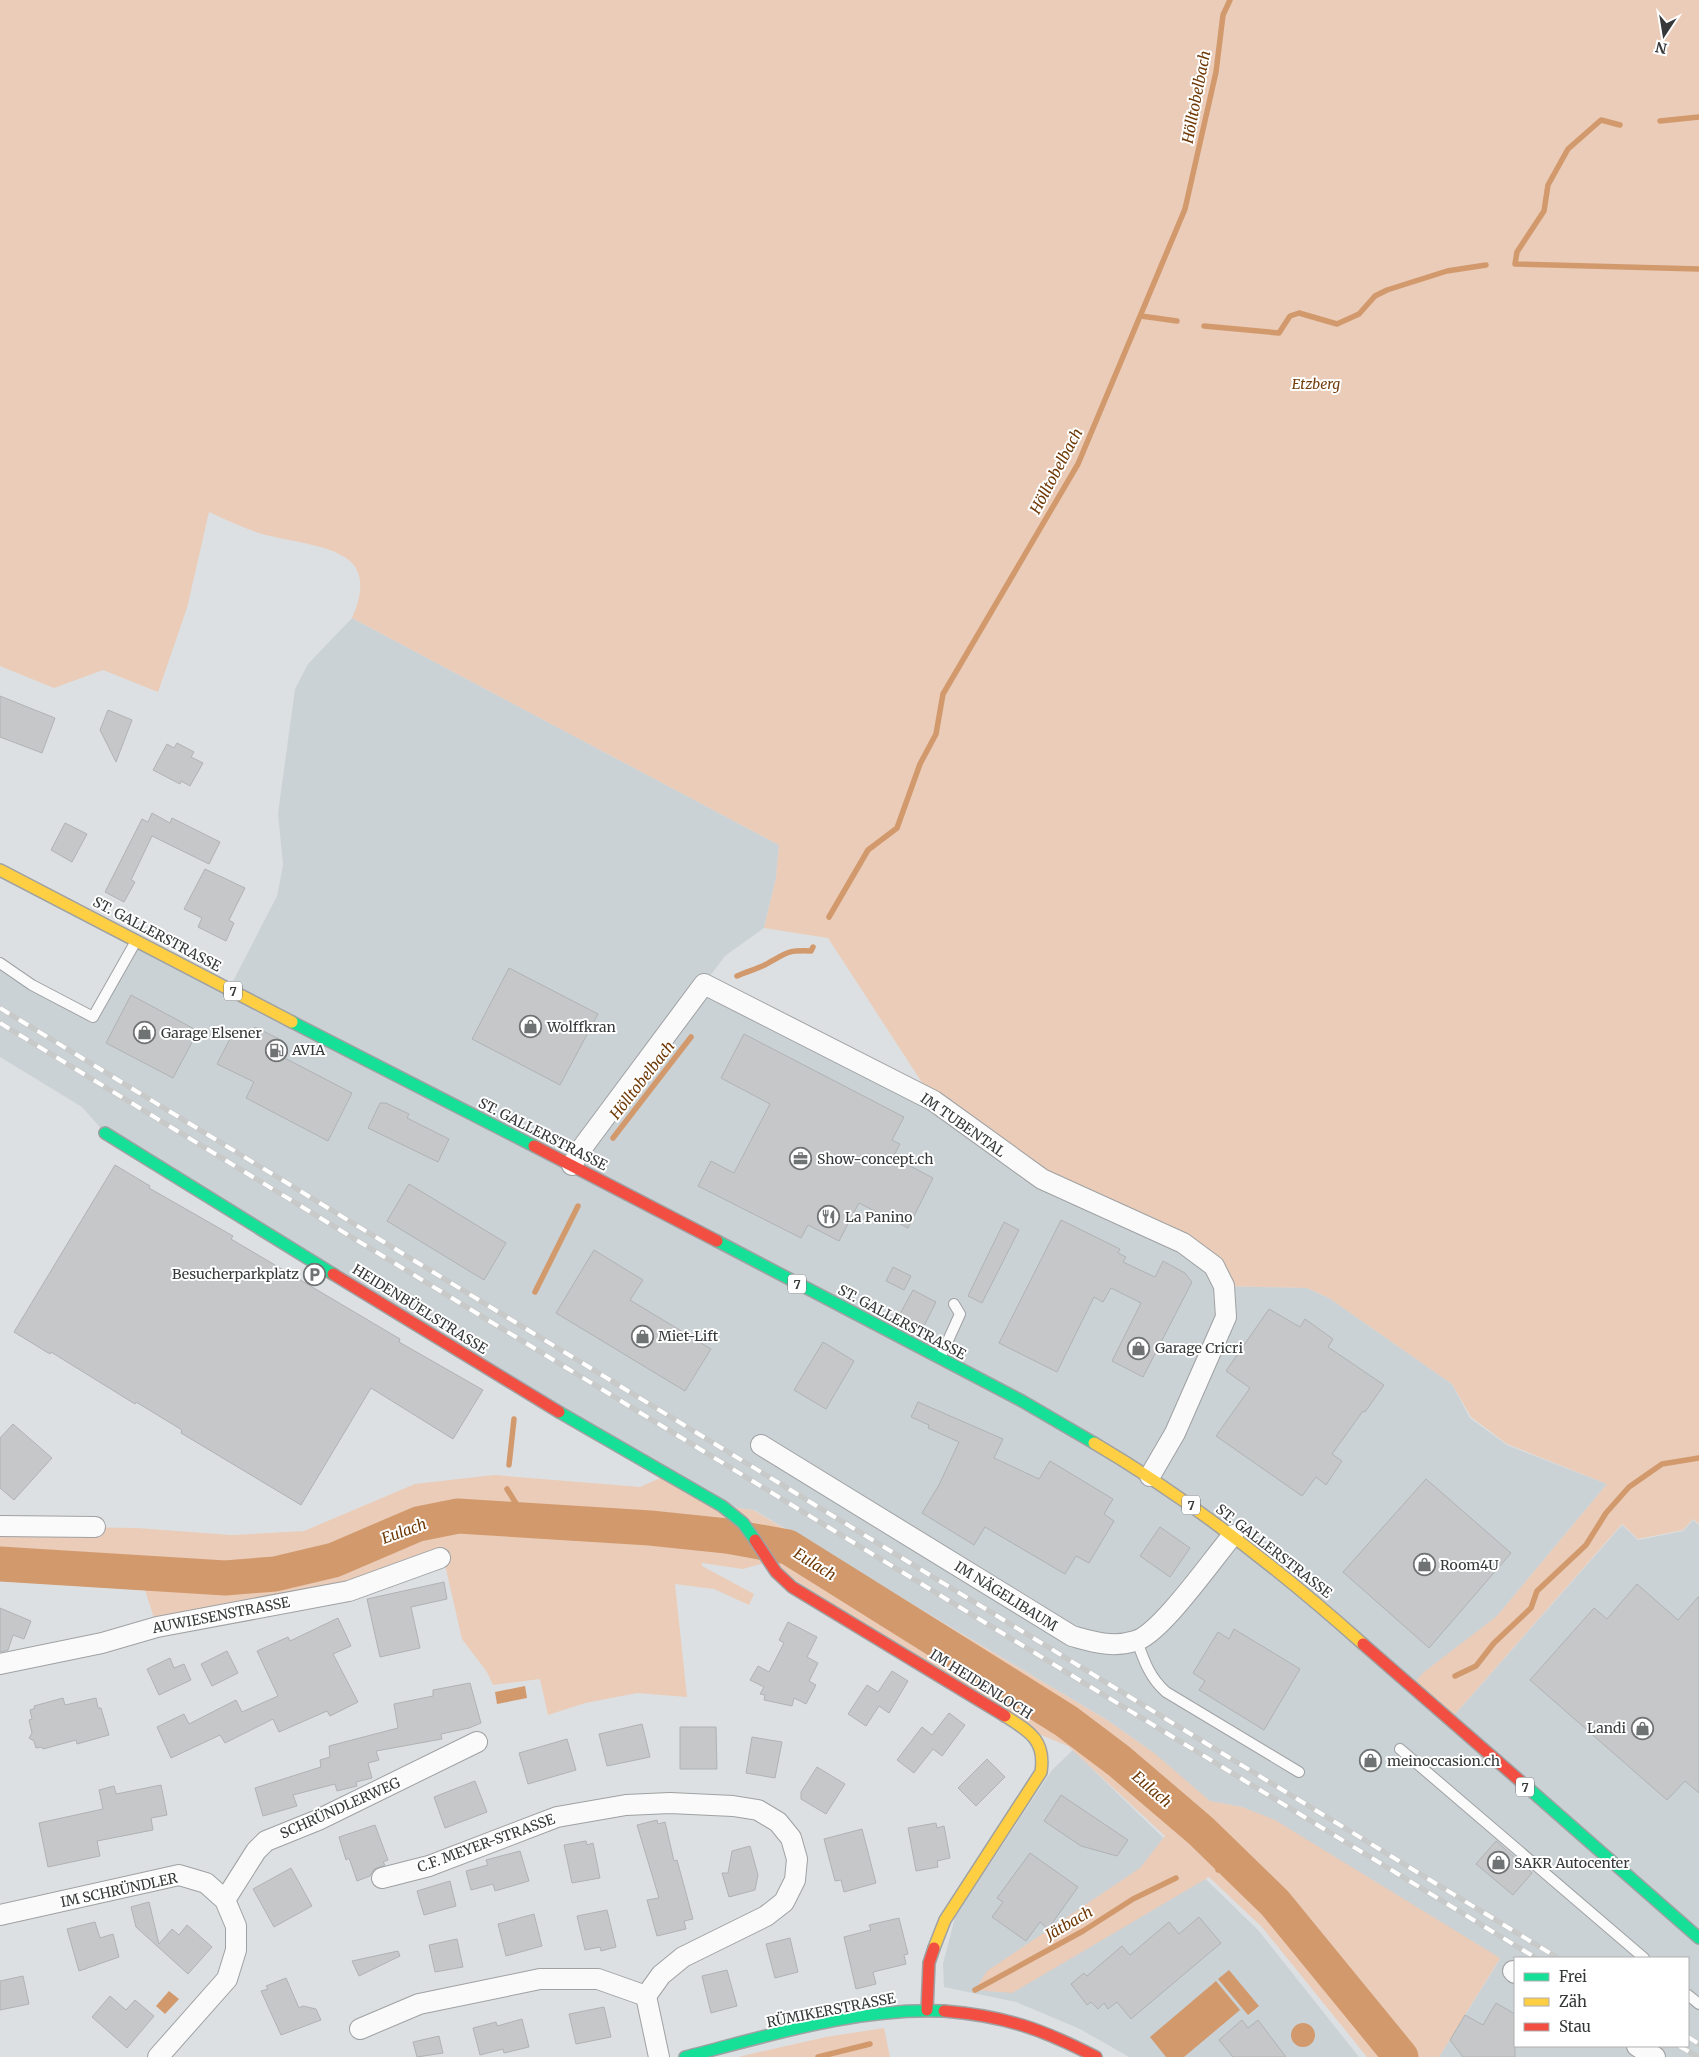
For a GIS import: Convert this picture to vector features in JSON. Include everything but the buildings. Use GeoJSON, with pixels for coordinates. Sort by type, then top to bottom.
{"type":"FeatureCollection","features":[{"type":"Feature","properties":{"kind":"main road","name":"ST. GALLERSTRASSE"},"geometry":{"type":"LineString","coordinates":[[0,870],[456,1107],[572,1165],[1074,1430],[1150,1476],[1233,1535],[1308,1595],[1699,1938]]}},
{"type":"Feature","properties":{"kind":"main road","name":"HEIDENBÜELSTRASSE"},"geometry":{"type":"LineString","coordinates":[[105,1133],[536,1398],[722,1506]]}},
{"type":"Feature","properties":{"kind":"main road","name":"IM HEIDENLOCH"},"geometry":{"type":"LineString","coordinates":[[722,1506],[742,1522],[767,1562],[792,1587],[1026,1729],[1040,1743],[1044,1756],[1041,1772],[1033,1788],[945,1920],[928,1963],[928,2010]]}},
{"type":"Feature","properties":{"kind":"main road","name":"RÜMIKERSTRASSE"},"geometry":{"type":"LineString","coordinates":[[685,2057],[882,2013],[928,2010],[992,2017],[1023,2023],[1063,2039],[1096,2057]]}},
{"type":"Feature","properties":{"kind":"street","name":"IM TUBENTAL"},"geometry":{"type":"LineString","coordinates":[[572,1165],[582,1148],[704,984],[934,1101],[1042,1179],[1183,1243],[1214,1266],[1224,1286],[1226,1317],[1175,1433],[1150,1476]]}},
{"type":"Feature","properties":{"kind":"street","name":"IM NÄGELIBAUM"},"geometry":{"type":"LineString","coordinates":[[762,1445],[1072,1636],[1107,1646],[1137,1641],[1157,1627],[1233,1535]]}},
{"type":"Feature","properties":{"kind":"street"},"geometry":{"type":"LineString","coordinates":[[0,1526],[95,1527]]}},
{"type":"Feature","properties":{"kind":"street","name":"AUWIESENSTRASSE"},"geometry":{"type":"LineString","coordinates":[[0,1664],[102,1642],[156,1627],[349,1590],[440,1558]]}},
{"type":"Feature","properties":{"kind":"street","name":"SCHRÜNDLERWEG"},"geometry":{"type":"LineString","coordinates":[[225,1900],[256,1851],[266,1841],[318,1820],[477,1742]]}},
{"type":"Feature","properties":{"kind":"street","name":"C.F. MEYER-STRASSE"},"geometry":{"type":"LineString","coordinates":[[382,1878],[429,1866],[557,1817],[626,1805],[670,1803],[733,1806],[758,1810],[778,1822],[791,1838],[797,1859],[795,1880],[784,1902],[766,1916],[684,1957],[661,1975],[646,1996]]}},
{"type":"Feature","properties":{"kind":"street","name":"IM SCHRÜNDLER"},"geometry":{"type":"LineString","coordinates":[[0,1915],[180,1875],[206,1883],[225,1900],[236,1926],[236,1950],[227,1979],[158,2057]]}},
{"type":"Feature","properties":{"kind":"street"},"geometry":{"type":"LineString","coordinates":[[360,2029],[419,2004],[540,1979],[598,1979],[646,1996],[659,2057]]}},
{"type":"Feature","properties":{"kind":"street"},"geometry":{"type":"LineString","coordinates":[[1639,2047],[1656,2057]]}},
{"type":"Feature","properties":{"kind":"lane"},"geometry":{"type":"LineString","coordinates":[[0,963],[32,985],[93,1017],[136,940]]}},
{"type":"Feature","properties":{"kind":"lane"},"geometry":{"type":"LineString","coordinates":[[940,1360],[960,1314],[954,1304]]}},
{"type":"Feature","properties":{"kind":"lane"},"geometry":{"type":"LineString","coordinates":[[1137,1641],[1146,1666],[1166,1692],[1299,1772]]}},
{"type":"Feature","properties":{"kind":"lane"},"geometry":{"type":"LineString","coordinates":[[1400,1748],[1643,1957]]}},
{"type":"Feature","properties":{"kind":"shaded area"},"geometry":{"type":"Polygon","coordinates":[[[352,618],[779,845],[776,878],[764,928],[725,956],[704,984],[1183,1243],[1224,1286],[1307,1288],[1329,1298],[1452,1384],[1470,1418],[1507,1445],[1607,1484],[1497,1616],[1411,1686],[1449,1721],[1622,1525],[1638,1540],[1683,1531],[1693,1520],[1699,1525],[1699,2057],[1439,2057],[1500,1959],[1242,1807],[1210,1801],[1140,1743],[1107,1720],[754,1510],[722,1506],[105,1133],[82,1107],[0,1057],[0,959],[93,1017],[137,940],[229,989],[277,896],[283,865],[278,813],[295,689],[308,664],[352,618]]]}},
{"type":"Feature","properties":{"kind":"shaded area"},"geometry":{"type":"Polygon","coordinates":[[[525,1686],[527,1698],[497,1704],[495,1692],[525,1686]]]}},
{"type":"Feature","properties":{"kind":"shaded area"},"geometry":{"type":"Polygon","coordinates":[[[1073,1750],[1258,1930],[1359,2057],[1129,2057],[1080,2029],[1016,2002],[944,1987],[943,1964],[955,1917],[1052,1770],[1073,1750]]]}},
{"type":"Feature","properties":{"kind":"shaded area"},"geometry":{"type":"Polygon","coordinates":[[[1229,1970],[1259,2006],[1248,2015],[1218,1979],[1229,1970]]]}},
{"type":"Feature","properties":{"kind":"shaded area"},"geometry":{"type":"Polygon","coordinates":[[[1216,1981],[1240,2010],[1184,2057],[1166,2057],[1150,2037],[1216,1981]]]}},
{"type":"Feature","properties":{"kind":"shaded area"},"geometry":{"type":"Polygon","coordinates":[[[169,1991],[179,1999],[165,2014],[156,2006],[169,1991]]]}},
{"type":"Feature","properties":{"kind":"shaded area"},"geometry":{"type":"Polygon","coordinates":[[[1303,2023],[1308,2024],[1314,2030],[1314,2040],[1308,2046],[1303,2047],[1298,2046],[1292,2040],[1291,2035],[1292,2030],[1298,2024],[1303,2023]]]}},
{"type":"Feature","properties":{"kind":"green space","name":"Etzberg"},"geometry":{"type":"Polygon","coordinates":[[[0,0],[1699,0],[1699,1524],[1693,1519],[1683,1530],[1638,1539],[1622,1524],[1449,1721],[1411,1686],[1424,1672],[1497,1616],[1607,1484],[1507,1444],[1471,1417],[1452,1384],[1329,1298],[1307,1288],[1224,1286],[1214,1266],[1042,1179],[934,1101],[828,938],[764,928],[776,878],[779,845],[352,618],[359,598],[360,584],[357,570],[345,557],[309,544],[259,533],[209,512],[187,608],[158,692],[103,670],[54,688],[0,666],[0,0]]]}},
{"type":"Feature","properties":{"kind":"green space"},"geometry":{"type":"Polygon","coordinates":[[[494,1475],[640,1487],[667,1475],[722,1506],[753,1510],[1107,1720],[1154,1753],[1210,1801],[1242,1807],[1275,1820],[1500,1958],[1502,1955],[1439,2057],[1367,2057],[1262,1927],[1209,1877],[1012,1993],[975,1990],[987,1971],[1140,1868],[1165,1836],[1068,1746],[1026,1729],[767,1562],[743,1569],[702,1563],[702,1566],[754,1594],[749,1605],[714,1589],[675,1584],[687,1697],[637,1693],[585,1703],[548,1715],[540,1679],[493,1685],[487,1672],[462,1639],[443,1556],[349,1591],[157,1627],[145,1590],[0,1581],[0,1526],[137,1528],[231,1535],[304,1531],[415,1484],[494,1475]]]}},
{"type":"Feature","properties":{"kind":"green space"},"geometry":{"type":"Polygon","coordinates":[[[884,2028],[890,2057],[738,2057],[826,2037],[884,2028]]]}},
{"type":"Feature","properties":{"kind":"waterway","name":"Hölltobelbach"},"geometry":{"type":"LineString","coordinates":[[829,917],[868,850],[897,828],[920,764],[936,734],[943,694],[1078,464],[1185,209],[1216,72],[1223,15],[1230,0]]}},
{"type":"Feature","properties":{"kind":"waterway"},"geometry":{"type":"LineString","coordinates":[[1660,121],[1699,117]]}},
{"type":"Feature","properties":{"kind":"waterway"},"geometry":{"type":"LineString","coordinates":[[1620,125],[1601,120],[1568,149],[1548,185],[1544,211],[1517,252],[1515,264],[1699,269]]}},
{"type":"Feature","properties":{"kind":"waterway"},"geometry":{"type":"LineString","coordinates":[[1204,326],[1279,333],[1290,316],[1299,313],[1337,324],[1359,314],[1375,296],[1387,290],[1447,271],[1486,265]]}},
{"type":"Feature","properties":{"kind":"waterway"},"geometry":{"type":"LineString","coordinates":[[1141,316],[1177,321]]}},
{"type":"Feature","properties":{"kind":"waterway","name":"Hölltobelbach"},"geometry":{"type":"LineString","coordinates":[[737,976],[763,966],[785,954],[793,951],[811,951],[813,947]]}},
{"type":"Feature","properties":{"kind":"waterway","name":"Hölltobelbach"},"geometry":{"type":"LineString","coordinates":[[613,1138],[691,1037]]}},
{"type":"Feature","properties":{"kind":"waterway","name":"Hölltobelbach"},"geometry":{"type":"LineString","coordinates":[[535,1292],[578,1206]]}},
{"type":"Feature","properties":{"kind":"waterway","name":"Hölltobelbach"},"geometry":{"type":"LineString","coordinates":[[509,1465],[514,1419]]}},
{"type":"Feature","properties":{"kind":"waterway"},"geometry":{"type":"LineString","coordinates":[[1455,1676],[1476,1666],[1494,1643],[1531,1608],[1537,1591],[1586,1545],[1606,1513],[1629,1487],[1662,1464],[1699,1458]]}},
{"type":"Feature","properties":{"kind":"waterway","name":"Hölltobelbach"},"geometry":{"type":"LineString","coordinates":[[507,1489],[527,1521]]}},
{"type":"Feature","properties":{"kind":"waterway","name":"Eulach"},"geometry":{"type":"LineString","coordinates":[[0,1564],[225,1578],[275,1574],[334,1560],[418,1524],[458,1516],[650,1528],[727,1536],[788,1547],[1066,1721],[1119,1761],[1201,1831],[1275,1903],[1401,2057]]}},
{"type":"Feature","properties":{"kind":"waterway","name":"Jätbach"},"geometry":{"type":"LineString","coordinates":[[1218,1870],[1237,1865]]}},
{"type":"Feature","properties":{"kind":"waterway","name":"Jätbach"},"geometry":{"type":"LineString","coordinates":[[975,1990],[1083,1931],[1133,1899],[1176,1878]]}},
{"type":"Feature","properties":{"kind":"waterway","name":"Eulach"},"geometry":{"type":"LineString","coordinates":[[1273,1890],[1275,1903]]}},
{"type":"Feature","properties":{"kind":"waterway","name":"Jätbach"},"geometry":{"type":"LineString","coordinates":[[818,2057],[870,2044]]}},
{"type":"Feature","properties":{"kind":"railway"},"geometry":{"type":"LineString","coordinates":[[0,1008],[1556,1957]]}},
{"type":"Feature","properties":{"kind":"railway"},"geometry":{"type":"LineString","coordinates":[[0,1023],[1534,1957]]}},
{"type":"Feature","properties":{"kind":"railway"},"geometry":{"type":"LineString","coordinates":[[1689,2038],[1699,2044]]}},
{"type":"Feature","properties":{"kind":"railway"},"geometry":{"type":"LineString","coordinates":[[1681,2047],[1698,2057]]}},
{"type":"Feature","properties":{"kind":"traffic: fast"},"geometry":{"type":"LineString","coordinates":[[292,1022],[534,1146]]}},
{"type":"Feature","properties":{"kind":"traffic: fast"},"geometry":{"type":"LineString","coordinates":[[105,1133],[333,1274]]}},
{"type":"Feature","properties":{"kind":"traffic: fast"},"geometry":{"type":"LineString","coordinates":[[717,1241],[1022,1401],[1094,1443]]}},
{"type":"Feature","properties":{"kind":"traffic: fast"},"geometry":{"type":"LineString","coordinates":[[559,1412],[722,1506],[743,1523],[755,1540]]}},
{"type":"Feature","properties":{"kind":"traffic: fast"},"geometry":{"type":"LineString","coordinates":[[1527,1787],[1699,1938]]}},
{"type":"Feature","properties":{"kind":"traffic: fast"},"geometry":{"type":"LineString","coordinates":[[685,2057],[780,2032],[846,2018],[911,2011],[944,2011]]}},
{"type":"Feature","properties":{"kind":"traffic: slow"},"geometry":{"type":"LineString","coordinates":[[0,870],[292,1022]]}},
{"type":"Feature","properties":{"kind":"traffic: slow"},"geometry":{"type":"LineString","coordinates":[[1094,1443],[1200,1512],[1267,1562],[1363,1644]]}},
{"type":"Feature","properties":{"kind":"traffic: slow"},"geometry":{"type":"LineString","coordinates":[[934,1948],[945,1920],[1041,1772],[1042,1761],[1038,1744],[1028,1732],[1005,1716]]}},
{"type":"Feature","properties":{"kind":"traffic: jam"},"geometry":{"type":"LineString","coordinates":[[534,1146],[717,1241]]}},
{"type":"Feature","properties":{"kind":"traffic: jam"},"geometry":{"type":"LineString","coordinates":[[333,1274],[559,1412]]}},
{"type":"Feature","properties":{"kind":"traffic: jam"},"geometry":{"type":"LineString","coordinates":[[755,1540],[776,1572],[792,1587],[1005,1716]]}},
{"type":"Feature","properties":{"kind":"traffic: jam"},"geometry":{"type":"LineString","coordinates":[[1363,1644],[1527,1787]]}},
{"type":"Feature","properties":{"kind":"traffic: jam"},"geometry":{"type":"LineString","coordinates":[[927,2010],[929,1963],[934,1948]]}},
{"type":"Feature","properties":{"kind":"traffic: jam"},"geometry":{"type":"LineString","coordinates":[[944,2011],[986,2016],[1023,2025],[1096,2057]]}},
{"type":"Feature","properties":{"kind":"place","name":"Wolffkran"},"geometry":{"type":"Point","coordinates":[531,1027]}},
{"type":"Feature","properties":{"kind":"place","name":"Garage Elsener"},"geometry":{"type":"Point","coordinates":[145,1033]}},
{"type":"Feature","properties":{"kind":"place","name":"AVIA"},"geometry":{"type":"Point","coordinates":[276,1050]}},
{"type":"Feature","properties":{"kind":"place","name":"Show-concept.ch"},"geometry":{"type":"Point","coordinates":[801,1159]}},
{"type":"Feature","properties":{"kind":"place","name":"La Panino"},"geometry":{"type":"Point","coordinates":[829,1217]}},
{"type":"Feature","properties":{"kind":"place","name":"Besucherparkplatz"},"geometry":{"type":"Point","coordinates":[315,1274]}},
{"type":"Feature","properties":{"kind":"place","name":"Miet-Lift"},"geometry":{"type":"Point","coordinates":[642,1336]}},
{"type":"Feature","properties":{"kind":"place","name":"Garage Cricri"},"geometry":{"type":"Point","coordinates":[1139,1348]}},
{"type":"Feature","properties":{"kind":"place","name":"Room4U"},"geometry":{"type":"Point","coordinates":[1424,1565]}},
{"type":"Feature","properties":{"kind":"place","name":"Landi"},"geometry":{"type":"Point","coordinates":[1642,1728]}},
{"type":"Feature","properties":{"kind":"place","name":"meinoccasion.ch"},"geometry":{"type":"Point","coordinates":[1371,1761]}},
{"type":"Feature","properties":{"kind":"place","name":"SAKR Autocenter"},"geometry":{"type":"Point","coordinates":[1498,1863]}}]}
